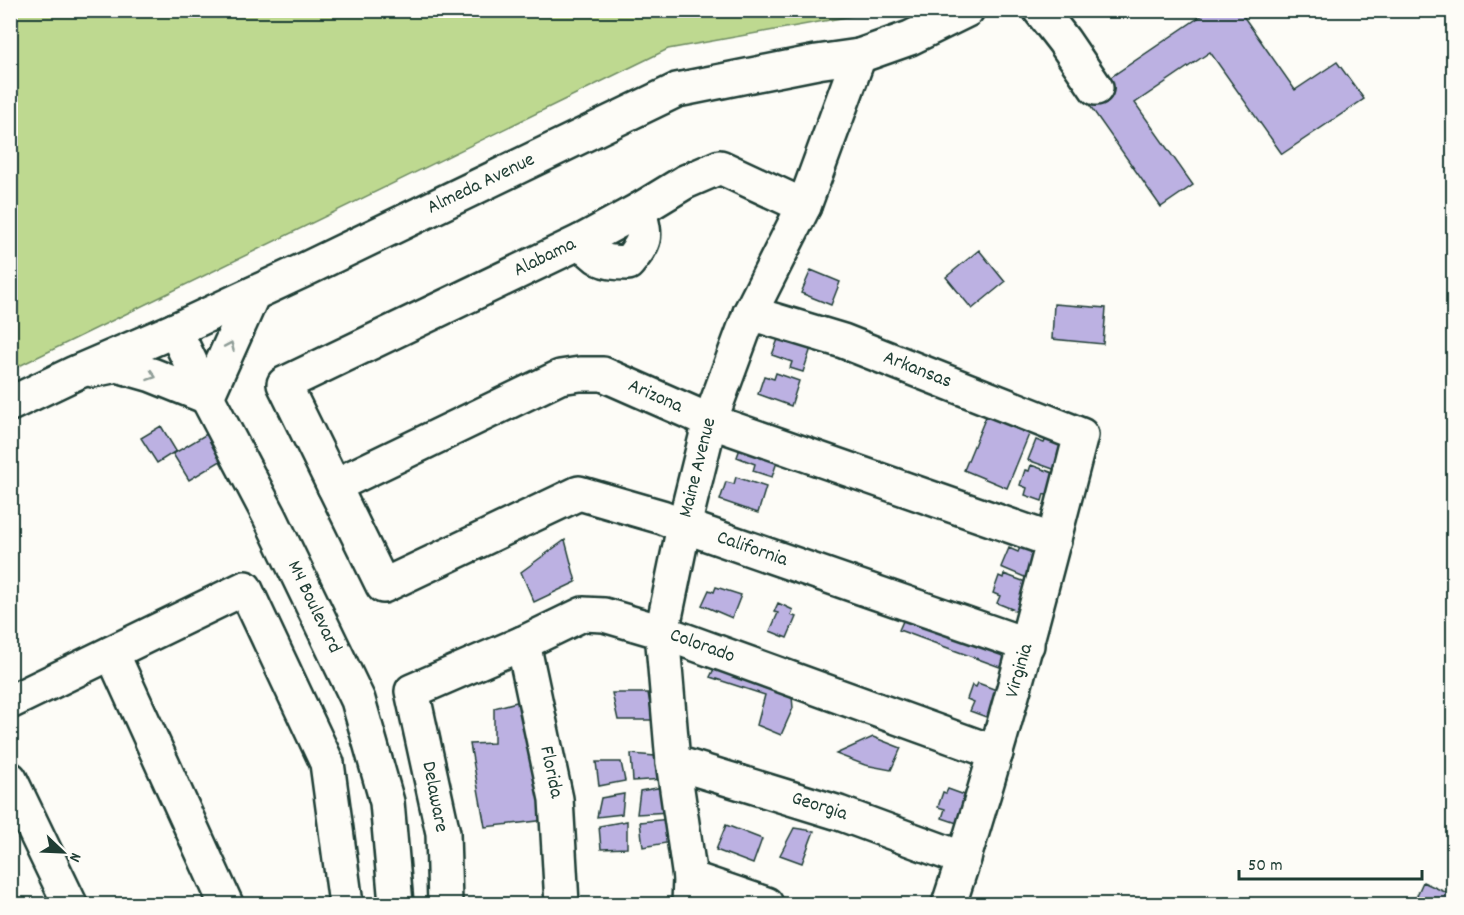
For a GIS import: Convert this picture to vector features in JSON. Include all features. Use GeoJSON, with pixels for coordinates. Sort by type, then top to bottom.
{"type":"FeatureCollection","features":[{"type":"Feature","properties":{"kind":"street","name":"Almeda Avenue"},"geometry":{"type":"LineString","coordinates":[[10,404],[253,294],[676,90],[859,56],[910,38],[967,10]]}},
{"type":"Feature","properties":{"kind":"street"},"geometry":{"type":"LineString","coordinates":[[1040,10],[1096,88]]}},
{"type":"Feature","properties":{"kind":"street","name":"Maine Avenue"},"geometry":{"type":"LineString","coordinates":[[690,891],[673,762],[662,632],[684,526],[710,421],[750,313],[804,206],[859,56]]}},
{"type":"Feature","properties":{"kind":"street","name":"Alabama"},"geometry":{"type":"LineString","coordinates":[[334,486],[284,384],[582,240],[639,210],[685,182],[720,167],[804,206]]}},
{"type":"Feature","properties":{"kind":"street"},"geometry":{"type":"LineString","coordinates":[[75,373],[117,366],[152,375],[207,397],[253,294]]}},
{"type":"Feature","properties":{"kind":"street","name":"Arkansas"},"geometry":{"type":"LineString","coordinates":[[750,313],[843,341],[1081,435]]}},
{"type":"Feature","properties":{"kind":"street","name":"M4 Boulevard"},"geometry":{"type":"LineString","coordinates":[[175,330],[207,397],[270,517],[358,700],[387,802],[396,904]]}},
{"type":"Feature","properties":{"kind":"street","name":"Arizona"},"geometry":{"type":"LineString","coordinates":[[334,486],[560,377],[603,374],[710,421],[1054,541]]}},
{"type":"Feature","properties":{"kind":"street","name":"Virginia"},"geometry":{"type":"LineString","coordinates":[[949,904],[1027,645],[1081,435]]}},
{"type":"Feature","properties":{"kind":"street","name":"California"},"geometry":{"type":"LineString","coordinates":[[334,486],[383,586],[579,493],[662,517],[1027,645]]}},
{"type":"Feature","properties":{"kind":"street"},"geometry":{"type":"LineString","coordinates":[[10,702],[245,588],[327,763],[342,902]]}},
{"type":"Feature","properties":{"kind":"street","name":"Colorado"},"geometry":{"type":"LineString","coordinates":[[412,691],[523,643],[583,614],[604,615],[662,632],[996,753]]}},
{"type":"Feature","properties":{"kind":"street","name":"Florida"},"geometry":{"type":"LineString","coordinates":[[523,643],[556,799],[562,904]]}},
{"type":"Feature","properties":{"kind":"street"},"geometry":{"type":"LineString","coordinates":[[112,653],[226,904]]}},
{"type":"Feature","properties":{"kind":"street","name":"Delaware"},"geometry":{"type":"LineString","coordinates":[[412,691],[442,834],[445,904]]}},
{"type":"Feature","properties":{"kind":"street","name":"Georgia"},"geometry":{"type":"LineString","coordinates":[[673,762],[839,813],[964,859]]}},
{"type":"Feature","properties":{"kind":"street"},"geometry":{"type":"LineString","coordinates":[[10,779],[70,904]]}},
{"type":"Feature","properties":{"kind":"street"},"geometry":{"type":"LineString","coordinates":[[690,891],[766,904]]}},
{"type":"Feature","properties":{"kind":"green space"},"geometry":{"type":"Polygon","coordinates":[[[11,10],[866,11],[852,16],[668,49],[11,370],[11,10]]]}},
{"type":"Feature","properties":{"kind":"building"},"geometry":{"type":"Polygon","coordinates":[[[1210,10],[1239,10],[1295,90],[1337,62],[1364,99],[1282,154],[1210,52],[1135,103],[1193,185],[1161,207],[1083,96],[1210,10]]]}},
{"type":"Feature","properties":{"kind":"building"},"geometry":{"type":"Polygon","coordinates":[[[979,250],[1005,282],[972,309],[946,277],[979,250]]]}},
{"type":"Feature","properties":{"kind":"building"},"geometry":{"type":"Polygon","coordinates":[[[811,270],[840,282],[831,305],[801,293],[811,270]]]}},
{"type":"Feature","properties":{"kind":"building"},"geometry":{"type":"Polygon","coordinates":[[[1054,304],[1106,308],[1103,344],[1052,339],[1054,304]]]}},
{"type":"Feature","properties":{"kind":"building"},"geometry":{"type":"Polygon","coordinates":[[[780,334],[812,345],[803,372],[790,368],[792,362],[772,355],[780,334]]]}},
{"type":"Feature","properties":{"kind":"building"},"geometry":{"type":"Polygon","coordinates":[[[776,373],[799,381],[791,406],[758,394],[764,376],[774,379],[776,373]]]}},
{"type":"Feature","properties":{"kind":"building"},"geometry":{"type":"Polygon","coordinates":[[[987,414],[1030,432],[1007,488],[964,470],[987,414]]]}},
{"type":"Feature","properties":{"kind":"building"},"geometry":{"type":"Polygon","coordinates":[[[161,426],[176,451],[157,463],[141,438],[161,426]]]}},
{"type":"Feature","properties":{"kind":"building"},"geometry":{"type":"Polygon","coordinates":[[[210,432],[224,459],[189,480],[173,454],[210,432]]]}},
{"type":"Feature","properties":{"kind":"building"},"geometry":{"type":"Polygon","coordinates":[[[744,437],[781,450],[772,477],[753,471],[755,464],[737,457],[744,437]]]}},
{"type":"Feature","properties":{"kind":"building"},"geometry":{"type":"Polygon","coordinates":[[[1047,437],[1062,443],[1058,453],[1062,454],[1056,470],[1028,460],[1036,440],[1044,443],[1047,437]]]}},
{"type":"Feature","properties":{"kind":"building"},"geometry":{"type":"Polygon","coordinates":[[[1031,465],[1056,474],[1048,496],[1044,494],[1042,501],[1025,495],[1027,488],[1020,485],[1025,470],[1029,471],[1031,465]]]}},
{"type":"Feature","properties":{"kind":"building"},"geometry":{"type":"Polygon","coordinates":[[[736,477],[766,487],[758,513],[720,500],[726,482],[734,484],[736,477]]]}},
{"type":"Feature","properties":{"kind":"building"},"geometry":{"type":"Polygon","coordinates":[[[565,540],[576,582],[534,602],[521,572],[565,540]]]}},
{"type":"Feature","properties":{"kind":"building"},"geometry":{"type":"Polygon","coordinates":[[[1021,545],[1037,551],[1029,579],[1001,567],[1009,548],[1018,552],[1021,545]]]}},
{"type":"Feature","properties":{"kind":"building"},"geometry":{"type":"Polygon","coordinates":[[[1004,574],[1028,583],[1017,611],[997,603],[1000,596],[993,593],[999,576],[1003,578],[1004,574]]]}},
{"type":"Feature","properties":{"kind":"building"},"geometry":{"type":"Polygon","coordinates":[[[716,587],[741,595],[732,618],[702,605],[709,590],[714,592],[716,587]]]}},
{"type":"Feature","properties":{"kind":"building"},"geometry":{"type":"Polygon","coordinates":[[[778,603],[793,610],[791,615],[796,617],[787,638],[770,631],[778,613],[774,612],[778,603]]]}},
{"type":"Feature","properties":{"kind":"building"},"geometry":{"type":"Polygon","coordinates":[[[907,612],[1016,649],[1008,670],[899,630],[907,612]]]}},
{"type":"Feature","properties":{"kind":"building"},"geometry":{"type":"Polygon","coordinates":[[[718,661],[791,685],[793,708],[781,735],[757,725],[765,695],[710,677],[718,661]]]}},
{"type":"Feature","properties":{"kind":"building"},"geometry":{"type":"Polygon","coordinates":[[[978,683],[999,691],[989,718],[970,711],[974,702],[967,699],[972,685],[976,687],[978,683]]]}},
{"type":"Feature","properties":{"kind":"building"},"geometry":{"type":"Polygon","coordinates":[[[612,693],[648,693],[653,720],[618,720],[612,693]]]}},
{"type":"Feature","properties":{"kind":"building"},"geometry":{"type":"Polygon","coordinates":[[[524,700],[546,820],[485,827],[470,744],[494,743],[494,708],[524,700]]]}},
{"type":"Feature","properties":{"kind":"building"},"geometry":{"type":"Polygon","coordinates":[[[873,737],[901,748],[891,770],[865,765],[836,754],[873,737]]]}},
{"type":"Feature","properties":{"kind":"building"},"geometry":{"type":"Polygon","coordinates":[[[631,754],[667,757],[664,779],[633,781],[631,754]]]}},
{"type":"Feature","properties":{"kind":"building"},"geometry":{"type":"Polygon","coordinates":[[[596,762],[621,762],[625,781],[599,786],[596,762]]]}},
{"type":"Feature","properties":{"kind":"building"},"geometry":{"type":"Polygon","coordinates":[[[669,786],[669,812],[637,814],[640,791],[669,786]]]}},
{"type":"Feature","properties":{"kind":"building"},"geometry":{"type":"Polygon","coordinates":[[[948,789],[973,798],[963,825],[942,818],[945,809],[938,807],[943,792],[946,793],[948,789]]]}},
{"type":"Feature","properties":{"kind":"building"},"geometry":{"type":"Polygon","coordinates":[[[624,794],[622,814],[597,817],[601,798],[624,794]]]}},
{"type":"Feature","properties":{"kind":"building"},"geometry":{"type":"Polygon","coordinates":[[[670,819],[672,842],[643,847],[640,822],[670,819]]]}},
{"type":"Feature","properties":{"kind":"building"},"geometry":{"type":"Polygon","coordinates":[[[627,821],[627,848],[601,849],[599,826],[627,821]]]}},
{"type":"Feature","properties":{"kind":"building"},"geometry":{"type":"Polygon","coordinates":[[[726,825],[762,839],[753,864],[716,850],[726,825]]]}},
{"type":"Feature","properties":{"kind":"building"},"geometry":{"type":"Polygon","coordinates":[[[794,828],[814,831],[802,863],[780,855],[794,828]]]}},
{"type":"Feature","properties":{"kind":"building"},"geometry":{"type":"Polygon","coordinates":[[[1423,882],[1454,896],[1454,904],[1413,904],[1423,882]]]}}]}
